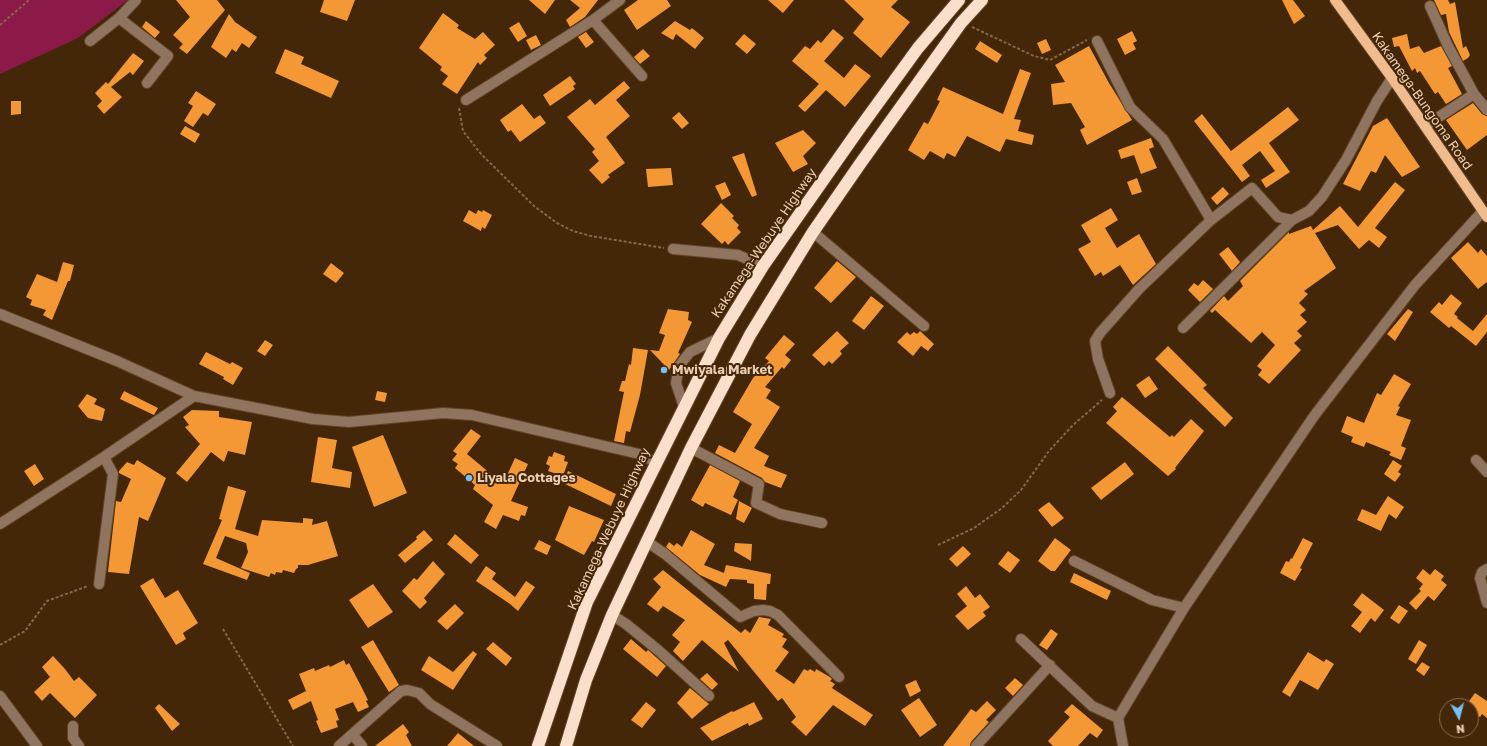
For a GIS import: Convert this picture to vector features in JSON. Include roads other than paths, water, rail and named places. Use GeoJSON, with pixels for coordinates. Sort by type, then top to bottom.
{"type":"FeatureCollection","features":[{"type":"Feature","properties":{"kind":"highway","name":"Kakamega-Webuye Highway"},"geometry":{"type":"LineString","coordinates":[[538,746],[587,602],[719,338],[762,266],[918,48],[960,0]]}},
{"type":"Feature","properties":{"kind":"highway"},"geometry":{"type":"LineString","coordinates":[[566,746],[586,680],[612,615],[646,541],[750,335],[813,232],[961,23],[982,0]]}},
{"type":"Feature","properties":{"kind":"main road","name":"Kakamega-Bungoma Road"},"geometry":{"type":"LineString","coordinates":[[1335,0],[1392,78],[1485,214]]}},
{"type":"Feature","properties":{"kind":"street"},"geometry":{"type":"LineString","coordinates":[[90,41],[119,18],[136,0]]}},
{"type":"Feature","properties":{"kind":"street"},"geometry":{"type":"LineString","coordinates":[[466,100],[593,20],[620,0]]}},
{"type":"Feature","properties":{"kind":"street"},"geometry":{"type":"LineString","coordinates":[[1430,6],[1448,46],[1474,94],[1487,110]]}},
{"type":"Feature","properties":{"kind":"street"},"geometry":{"type":"LineString","coordinates":[[119,18],[168,56],[146,83]]}},
{"type":"Feature","properties":{"kind":"street"},"geometry":{"type":"LineString","coordinates":[[593,20],[642,76]]}},
{"type":"Feature","properties":{"kind":"street"},"geometry":{"type":"LineString","coordinates":[[1097,41],[1130,107],[1163,139],[1211,220]]}},
{"type":"Feature","properties":{"kind":"street"},"geometry":{"type":"LineString","coordinates":[[1183,328],[1292,220],[1309,211],[1322,197],[1346,160],[1377,102],[1392,78]]}},
{"type":"Feature","properties":{"kind":"street"},"geometry":{"type":"LineString","coordinates":[[1425,126],[1474,94]]}},
{"type":"Feature","properties":{"kind":"street"},"geometry":{"type":"LineString","coordinates":[[1110,393],[1098,359],[1095,341],[1100,333],[1139,289],[1211,220],[1252,188],[1278,217],[1292,220]]}},
{"type":"Feature","properties":{"kind":"street"},"geometry":{"type":"LineString","coordinates":[[1123,746],[1118,718],[1184,608],[1314,416],[1346,372],[1415,285],[1485,214]]}},
{"type":"Feature","properties":{"kind":"street"},"geometry":{"type":"LineString","coordinates":[[813,232],[924,326]]}},
{"type":"Feature","properties":{"kind":"street"},"geometry":{"type":"LineString","coordinates":[[673,249],[738,255],[762,266]]}},
{"type":"Feature","properties":{"kind":"street"},"geometry":{"type":"LineString","coordinates":[[0,314],[117,361],[194,396],[313,419],[349,422],[443,413],[472,415],[639,454],[656,462]]}},
{"type":"Feature","properties":{"kind":"street"},"geometry":{"type":"LineString","coordinates":[[684,407],[676,383],[679,366],[690,352],[719,338]]}},
{"type":"Feature","properties":{"kind":"street"},"geometry":{"type":"LineString","coordinates":[[0,524],[104,457],[194,396]]}},
{"type":"Feature","properties":{"kind":"street"},"geometry":{"type":"LineString","coordinates":[[692,448],[759,484],[756,503],[780,514],[822,523]]}},
{"type":"Feature","properties":{"kind":"street"},"geometry":{"type":"LineString","coordinates":[[99,584],[113,474],[104,457]]}},
{"type":"Feature","properties":{"kind":"street"},"geometry":{"type":"LineString","coordinates":[[1476,460],[1487,472]]}},
{"type":"Feature","properties":{"kind":"street"},"geometry":{"type":"LineString","coordinates":[[646,541],[664,554],[740,617],[754,611],[763,610],[770,611],[778,615],[839,677]]}},
{"type":"Feature","properties":{"kind":"street"},"geometry":{"type":"LineString","coordinates":[[1074,561],[1152,600],[1184,608]]}},
{"type":"Feature","properties":{"kind":"street"},"geometry":{"type":"LineString","coordinates":[[1487,569],[1482,572],[1480,578],[1487,603]]}},
{"type":"Feature","properties":{"kind":"street"},"geometry":{"type":"LineString","coordinates":[[612,615],[626,624],[658,650],[709,696]]}},
{"type":"Feature","properties":{"kind":"street"},"geometry":{"type":"LineString","coordinates":[[1021,639],[1092,706],[1118,718]]}},
{"type":"Feature","properties":{"kind":"street"},"geometry":{"type":"LineString","coordinates":[[976,746],[1050,665]]}},
{"type":"Feature","properties":{"kind":"street"},"geometry":{"type":"LineString","coordinates":[[339,746],[401,691],[413,690],[430,704],[497,746]]}},
{"type":"Feature","properties":{"kind":"street"},"geometry":{"type":"LineString","coordinates":[[0,696],[37,746]]}},
{"type":"Feature","properties":{"kind":"street"},"geometry":{"type":"LineString","coordinates":[[73,726],[73,738],[79,746]]}},
{"type":"Feature","properties":{"kind":"street"},"geometry":{"type":"LineString","coordinates":[[353,735],[362,746]]}},
{"type":"Feature","properties":{"kind":"place","name":"Mwiyala Market"},"geometry":{"type":"Point","coordinates":[664,370]}},
{"type":"Feature","properties":{"kind":"place","name":"Liyala Cottages"},"geometry":{"type":"Point","coordinates":[469,478]}}]}
